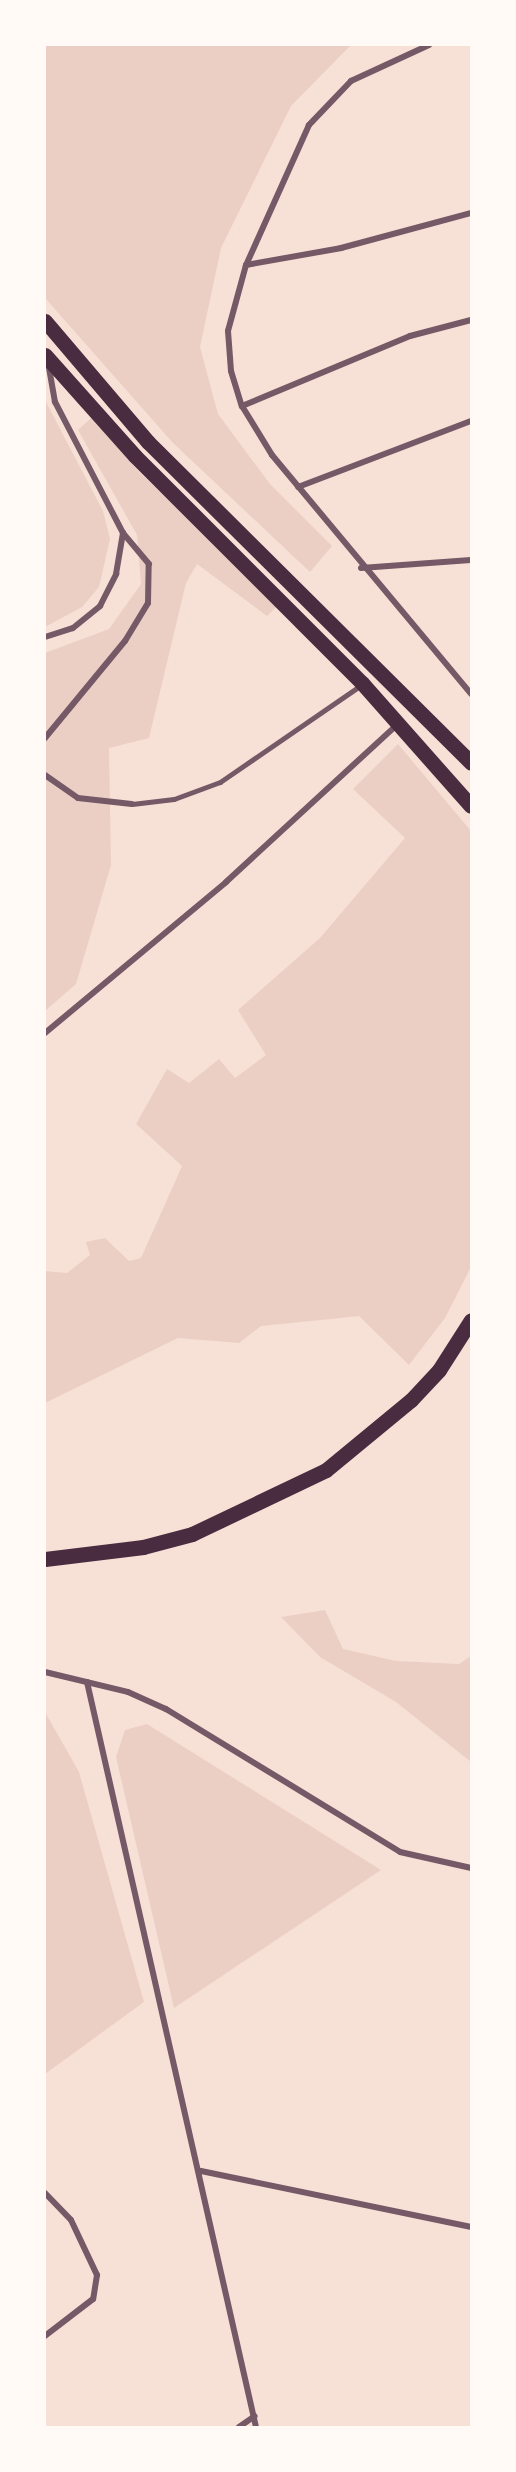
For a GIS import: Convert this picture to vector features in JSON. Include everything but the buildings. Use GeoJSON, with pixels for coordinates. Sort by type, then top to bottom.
{"type":"FeatureCollection","features":[{"type":"Feature","properties":{"kind":"main road"},"geometry":{"type":"LineString","coordinates":[[45,321],[148,442],[471,763]]}},
{"type":"Feature","properties":{"kind":"main road"},"geometry":{"type":"LineString","coordinates":[[46,356],[135,456],[362,683],[471,806]]}},
{"type":"Feature","properties":{"kind":"main road"},"geometry":{"type":"LineString","coordinates":[[45,1559],[142,1547],[192,1534],[326,1470],[411,1400],[471,1320]]}},
{"type":"Feature","properties":{"kind":"street"},"geometry":{"type":"LineString","coordinates":[[429,45],[351,81],[309,125],[246,265],[228,331],[231,371],[242,405],[297,487],[361,568],[471,694]]}},
{"type":"Feature","properties":{"kind":"street"},"geometry":{"type":"LineString","coordinates":[[246,265],[341,248],[471,213]]}},
{"type":"Feature","properties":{"kind":"street"},"geometry":{"type":"LineString","coordinates":[[242,405],[410,336],[471,320]]}},
{"type":"Feature","properties":{"kind":"street"},"geometry":{"type":"LineString","coordinates":[[45,738],[125,641],[148,603],[149,564],[123,533],[55,402],[46,356]]}},
{"type":"Feature","properties":{"kind":"street"},"geometry":{"type":"LineString","coordinates":[[297,487],[471,421]]}},
{"type":"Feature","properties":{"kind":"street"},"geometry":{"type":"LineString","coordinates":[[45,637],[73,628],[100,606],[116,574],[123,533]]}},
{"type":"Feature","properties":{"kind":"street"},"geometry":{"type":"LineString","coordinates":[[361,568],[471,560]]}},
{"type":"Feature","properties":{"kind":"street"},"geometry":{"type":"LineString","coordinates":[[45,775],[78,798],[132,804],[174,799],[219,782],[362,683]]}},
{"type":"Feature","properties":{"kind":"street"},"geometry":{"type":"LineString","coordinates":[[45,1033],[226,882],[398,724]]}},
{"type":"Feature","properties":{"kind":"street"},"geometry":{"type":"LineString","coordinates":[[45,1672],[87,1682],[166,1709],[400,1852],[471,1868]]}},
{"type":"Feature","properties":{"kind":"street"},"geometry":{"type":"LineString","coordinates":[[87,1682],[201,2171],[256,2427]]}},
{"type":"Feature","properties":{"kind":"street"},"geometry":{"type":"LineString","coordinates":[[201,2171],[471,2227]]}},
{"type":"Feature","properties":{"kind":"street"},"geometry":{"type":"LineString","coordinates":[[45,2193],[71,2220],[97,2275],[93,2300],[45,2336]]}},
{"type":"Feature","properties":{"kind":"street"},"geometry":{"type":"LineString","coordinates":[[239,2427],[255,2416]]}},
{"type":"Feature","properties":{"kind":"shaded area"},"geometry":{"type":"Polygon","coordinates":[[[45,45],[351,45],[291,106],[221,248],[200,347],[218,414],[270,484],[332,546],[310,572],[173,443],[45,298],[45,45]]]}},
{"type":"Feature","properties":{"kind":"shaded area"},"geometry":{"type":"Polygon","coordinates":[[[45,400],[103,511],[110,539],[99,587],[82,607],[45,627],[45,400]]]}},
{"type":"Feature","properties":{"kind":"shaded area"},"geometry":{"type":"Polygon","coordinates":[[[91,418],[141,474],[279,604],[267,616],[197,564],[186,583],[149,738],[109,748],[111,865],[76,984],[45,1011],[45,653],[109,629],[141,584],[137,535],[78,430],[91,418]]]}},
{"type":"Feature","properties":{"kind":"shaded area"},"geometry":{"type":"Polygon","coordinates":[[[398,744],[471,831],[471,1267],[445,1318],[409,1365],[359,1316],[261,1326],[239,1343],[178,1338],[45,1403],[45,1271],[67,1273],[90,1255],[86,1242],[105,1238],[129,1261],[141,1258],[182,1166],[136,1124],[167,1069],[189,1083],[219,1059],[235,1078],[266,1055],[238,1010],[320,938],[405,838],[353,789],[398,744]]]}},
{"type":"Feature","properties":{"kind":"shaded area"},"geometry":{"type":"Polygon","coordinates":[[[325,1610],[343,1649],[396,1661],[459,1664],[471,1656],[471,1762],[396,1702],[320,1657],[281,1617],[325,1610]]]}},
{"type":"Feature","properties":{"kind":"shaded area"},"geometry":{"type":"Polygon","coordinates":[[[45,1712],[79,1772],[144,2002],[45,2074],[45,1712]]]}},
{"type":"Feature","properties":{"kind":"shaded area"},"geometry":{"type":"Polygon","coordinates":[[[147,1724],[381,1870],[174,2008],[116,1757],[125,1730],[147,1724]]]}}]}
